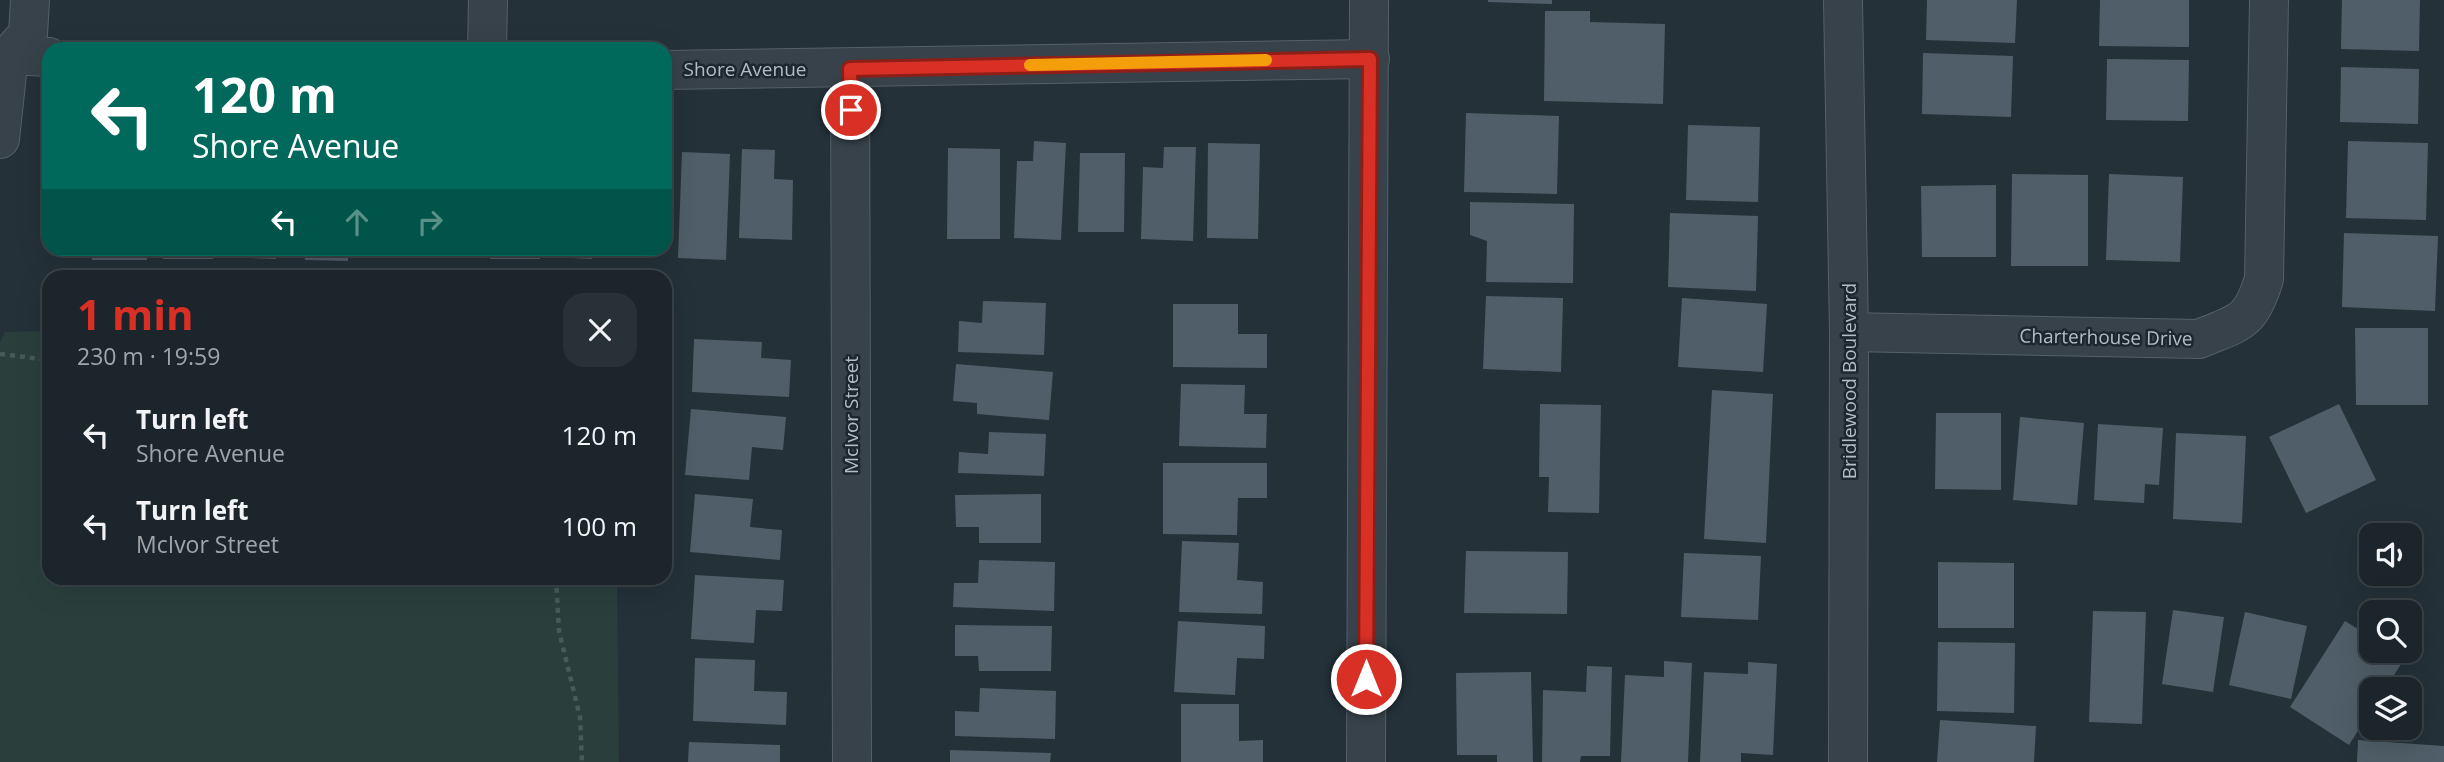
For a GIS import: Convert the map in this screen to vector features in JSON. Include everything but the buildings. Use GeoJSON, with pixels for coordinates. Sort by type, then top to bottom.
{"type":"FeatureCollection","features":[{"type":"Feature","properties":{"kind":"street"},"geometry":{"type":"LineString","coordinates":[[5,48],[28,34],[30,0]]}},
{"type":"Feature","properties":{"kind":"street"},"geometry":{"type":"LineString","coordinates":[[487,42],[488,0]]}},
{"type":"Feature","properties":{"kind":"street"},"geometry":{"type":"LineString","coordinates":[[1366,762],[1370,0]]}},
{"type":"Feature","properties":{"kind":"street","name":"Bridlewood Boulevard"},"geometry":{"type":"LineString","coordinates":[[1843,0],[1849,332],[1848,762]]}},
{"type":"Feature","properties":{"kind":"street","name":"Charterhouse Drive"},"geometry":{"type":"LineString","coordinates":[[1849,332],[2199,339],[2241,322],[2255,307],[2264,279],[2269,0]]}},
{"type":"Feature","properties":{"kind":"street"},"geometry":{"type":"LineString","coordinates":[[5,48],[42,56]]}},
{"type":"Feature","properties":{"kind":"street"},"geometry":{"type":"LineString","coordinates":[[0,139],[5,48]]}},
{"type":"Feature","properties":{"kind":"street","name":"Shore Avenue"},"geometry":{"type":"LineString","coordinates":[[672,70],[1370,59]]}},
{"type":"Feature","properties":{"kind":"street","name":"McIvor Street"},"geometry":{"type":"LineString","coordinates":[[850,69],[852,762]]}},
{"type":"Feature","properties":{"kind":"path"},"geometry":{"type":"LineString","coordinates":[[0,354],[42,359]]}},
{"type":"Feature","properties":{"kind":"path"},"geometry":{"type":"LineString","coordinates":[[556,585],[559,631],[580,717],[582,762]]}},
{"type":"Feature","properties":{"kind":"green space"},"geometry":{"type":"Polygon","coordinates":[[[42,331],[42,585],[617,585],[619,762],[0,762],[0,343],[5,332],[42,331]]]}},
{"type":"Feature","properties":{"kind":"slow traffic"},"geometry":{"type":"LineString","coordinates":[[1030,65],[1266,60]]}},
{"type":"Feature","properties":{"kind":"route"},"geometry":{"type":"LineString","coordinates":[[851,110],[850,69],[1370,59],[1366,679]]}}]}
